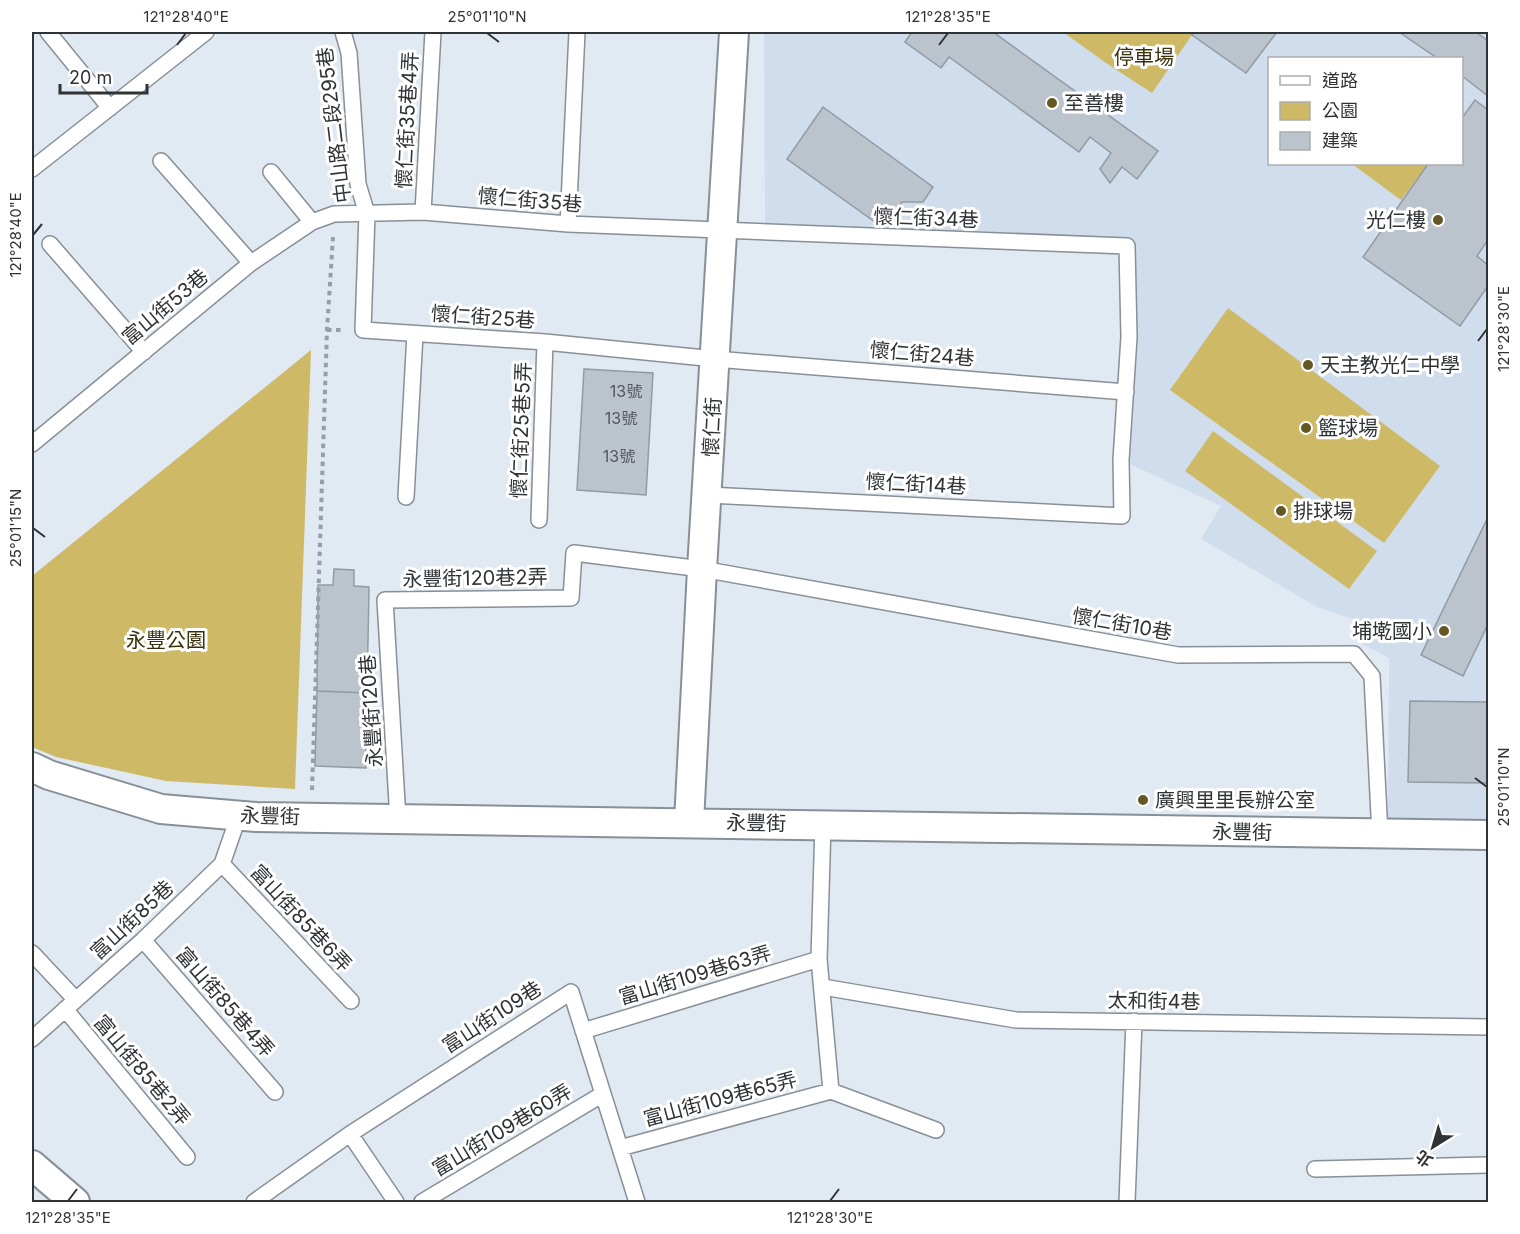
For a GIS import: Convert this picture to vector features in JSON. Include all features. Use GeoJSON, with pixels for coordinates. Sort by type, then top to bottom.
{"type":"FeatureCollection","features":[{"type":"Feature","properties":{"kind":"street","name":"懷仁街"},"geometry":{"type":"LineString","coordinates":[[690,822],[702,569],[734,32]]}},
{"type":"Feature","properties":{"kind":"street","name":"永豐街"},"geometry":{"type":"LineString","coordinates":[[32,767],[49,776],[161,809],[239,815],[398,820],[690,822],[1488,835]]}},
{"type":"Feature","properties":{"kind":"street"},"geometry":{"type":"LineString","coordinates":[[32,1165],[75,1203]]}},
{"type":"Feature","properties":{"kind":"lane"},"geometry":{"type":"LineString","coordinates":[[48,32],[110,108]]}},
{"type":"Feature","properties":{"kind":"lane"},"geometry":{"type":"LineString","coordinates":[[32,169],[206,32]]}},
{"type":"Feature","properties":{"kind":"lane","name":"中山路二段295巷"},"geometry":{"type":"LineString","coordinates":[[343,32],[350,54],[358,184],[367,214]]}},
{"type":"Feature","properties":{"kind":"lane","name":"懷仁街35巷4弄"},"geometry":{"type":"LineString","coordinates":[[423,212],[433,32]]}},
{"type":"Feature","properties":{"kind":"lane"},"geometry":{"type":"LineString","coordinates":[[568,224],[577,32]]}},
{"type":"Feature","properties":{"kind":"lane"},"geometry":{"type":"LineString","coordinates":[[161,161],[251,263]]}},
{"type":"Feature","properties":{"kind":"lane"},"geometry":{"type":"LineString","coordinates":[[271,172],[312,222]]}},
{"type":"Feature","properties":{"kind":"lane","name":"懷仁街35巷"},"geometry":{"type":"LineString","coordinates":[[334,214],[423,212],[568,224],[723,232]]}},
{"type":"Feature","properties":{"kind":"lane","name":"富山街53巷"},"geometry":{"type":"LineString","coordinates":[[32,444],[251,263],[312,222],[334,214]]}},
{"type":"Feature","properties":{"kind":"lane","name":"懷仁街25巷"},"geometry":{"type":"LineString","coordinates":[[367,214],[363,330],[545,342],[716,359]]}},
{"type":"Feature","properties":{"kind":"lane","name":"懷仁街34巷"},"geometry":{"type":"LineString","coordinates":[[723,232],[1127,246],[1129,337],[1126,392]]}},
{"type":"Feature","properties":{"kind":"lane"},"geometry":{"type":"LineString","coordinates":[[50,244],[144,352]]}},
{"type":"Feature","properties":{"kind":"lane"},"geometry":{"type":"LineString","coordinates":[[406,497],[415,334]]}},
{"type":"Feature","properties":{"kind":"lane","name":"懷仁街25巷5弄"},"geometry":{"type":"LineString","coordinates":[[538,520],[545,342]]}},
{"type":"Feature","properties":{"kind":"lane","name":"懷仁街24巷"},"geometry":{"type":"LineString","coordinates":[[716,359],[1126,392]]}},
{"type":"Feature","properties":{"kind":"lane","name":"懷仁街14巷"},"geometry":{"type":"LineString","coordinates":[[708,495],[1122,516],[1121,460],[1126,392]]}},
{"type":"Feature","properties":{"kind":"lane","name":"永豐街120巷2弄"},"geometry":{"type":"LineString","coordinates":[[385,600],[571,598],[574,553],[702,569]]}},
{"type":"Feature","properties":{"kind":"lane","name":"懷仁街10巷"},"geometry":{"type":"LineString","coordinates":[[702,569],[1178,655],[1354,654],[1372,676],[1380,834]]}},
{"type":"Feature","properties":{"kind":"lane","name":"永豐街120巷"},"geometry":{"type":"LineString","coordinates":[[385,600],[398,820]]}},
{"type":"Feature","properties":{"kind":"lane","name":"富山街85巷"},"geometry":{"type":"LineString","coordinates":[[32,1039],[143,940],[222,864],[239,815]]}},
{"type":"Feature","properties":{"kind":"lane"},"geometry":{"type":"LineString","coordinates":[[823,824],[819,959],[831,1091],[936,1130]]}},
{"type":"Feature","properties":{"kind":"lane","name":"富山街85巷6弄"},"geometry":{"type":"LineString","coordinates":[[222,864],[351,1001]]}},
{"type":"Feature","properties":{"kind":"lane","name":"富山街85巷4弄"},"geometry":{"type":"LineString","coordinates":[[143,940],[275,1092]]}},
{"type":"Feature","properties":{"kind":"lane","name":"富山街85巷2弄"},"geometry":{"type":"LineString","coordinates":[[32,953],[187,1157]]}},
{"type":"Feature","properties":{"kind":"lane","name":"富山街109巷63弄"},"geometry":{"type":"LineString","coordinates":[[583,1031],[819,959]]}},
{"type":"Feature","properties":{"kind":"lane","name":"太和街4巷"},"geometry":{"type":"LineString","coordinates":[[823,987],[1016,1020],[1488,1026]]}},
{"type":"Feature","properties":{"kind":"lane","name":"富山街109巷"},"geometry":{"type":"LineString","coordinates":[[254,1203],[350,1134],[571,992],[637,1203]]}},
{"type":"Feature","properties":{"kind":"lane"},"geometry":{"type":"LineString","coordinates":[[1127,1203],[1134,1021]]}},
{"type":"Feature","properties":{"kind":"lane","name":"富山街109巷65弄"},"geometry":{"type":"LineString","coordinates":[[620,1148],[831,1091]]}},
{"type":"Feature","properties":{"kind":"lane","name":"富山街109巷60弄"},"geometry":{"type":"LineString","coordinates":[[422,1203],[603,1094]]}},
{"type":"Feature","properties":{"kind":"lane"},"geometry":{"type":"LineString","coordinates":[[350,1134],[396,1203]]}},
{"type":"Feature","properties":{"kind":"lane"},"geometry":{"type":"LineString","coordinates":[[1315,1169],[1488,1165]]}},
{"type":"Feature","properties":{"kind":"path"},"geometry":{"type":"LineString","coordinates":[[312,818],[327,330],[334,214]]}},
{"type":"Feature","properties":{"kind":"shaded area","name":"天主教光仁中學"},"geometry":{"type":"Polygon","coordinates":[[[764,32],[1488,32],[1488,819],[1388,820],[1389,658],[1362,644],[1359,621],[1317,607],[1201,539],[1221,506],[1121,460],[1134,246],[765,223],[764,32]]]}},
{"type":"Feature","properties":{"kind":"green space","name":"停車場"},"geometry":{"type":"Polygon","coordinates":[[[1063,32],[1194,32],[1152,93],[1063,32]]]}},
{"type":"Feature","properties":{"kind":"green space"},"geometry":{"type":"Polygon","coordinates":[[[1353,165],[1427,165],[1401,200],[1353,165]]]}},
{"type":"Feature","properties":{"kind":"green space","name":"籃球場"},"geometry":{"type":"Polygon","coordinates":[[[1228,308],[1440,466],[1384,543],[1170,390],[1228,308]]]}},
{"type":"Feature","properties":{"kind":"green space","name":"永豐公園"},"geometry":{"type":"Polygon","coordinates":[[[311,350],[295,789],[166,781],[56,757],[32,747],[32,576],[311,350]]]}},
{"type":"Feature","properties":{"kind":"green space","name":"排球場"},"geometry":{"type":"Polygon","coordinates":[[[1213,431],[1377,551],[1349,589],[1185,471],[1213,431]]]}},
{"type":"Feature","properties":{"kind":"building","name":"至善樓"},"geometry":{"type":"Polygon","coordinates":[[[912,32],[993,32],[1158,151],[1137,179],[1122,167],[1110,183],[1100,169],[1111,153],[1090,137],[1079,152],[949,57],[941,68],[905,42],[912,32]]]}},
{"type":"Feature","properties":{"kind":"building"},"geometry":{"type":"Polygon","coordinates":[[[1194,32],[1277,32],[1246,73],[1192,35],[1194,32]]]}},
{"type":"Feature","properties":{"kind":"building"},"geometry":{"type":"Polygon","coordinates":[[[1399,32],[1476,32],[1488,41],[1488,96],[1463,77],[1463,57],[1436,57],[1399,32]]]}},
{"type":"Feature","properties":{"kind":"building","name":"光仁樓"},"geometry":{"type":"Polygon","coordinates":[[[1475,100],[1488,110],[1488,240],[1477,256],[1488,265],[1488,286],[1460,326],[1363,257],[1427,165],[1463,165],[1463,117],[1475,100]]]}},
{"type":"Feature","properties":{"kind":"building"},"geometry":{"type":"Polygon","coordinates":[[[823,107],[933,187],[923,202],[902,202],[882,227],[787,159],[823,107]]]}},
{"type":"Feature","properties":{"kind":"building"},"geometry":{"type":"Polygon","coordinates":[[[584,369],[653,373],[646,495],[577,490],[584,369]]]}},
{"type":"Feature","properties":{"kind":"building"},"geometry":{"type":"Polygon","coordinates":[[[1488,517],[1488,624],[1463,676],[1421,655],[1488,517]]]}},
{"type":"Feature","properties":{"kind":"building"},"geometry":{"type":"Polygon","coordinates":[[[334,569],[354,570],[354,586],[369,587],[367,693],[317,691],[318,585],[333,585],[334,569]]]}},
{"type":"Feature","properties":{"kind":"building"},"geometry":{"type":"Polygon","coordinates":[[[317,691],[367,693],[366,768],[315,766],[317,691]]]}},
{"type":"Feature","properties":{"kind":"building"},"geometry":{"type":"Polygon","coordinates":[[[1410,701],[1488,702],[1488,783],[1408,782],[1410,701]]]}},
{"type":"Feature","properties":{"kind":"place","name":"至善樓"},"geometry":{"type":"Point","coordinates":[1052,103]}},
{"type":"Feature","properties":{"kind":"place","name":"光仁樓"},"geometry":{"type":"Point","coordinates":[1438,220]}},
{"type":"Feature","properties":{"kind":"place","name":"天主教光仁中學"},"geometry":{"type":"Point","coordinates":[1308,365]}},
{"type":"Feature","properties":{"kind":"place","name":"籃球場"},"geometry":{"type":"Point","coordinates":[1306,428]}},
{"type":"Feature","properties":{"kind":"place","name":"排球場"},"geometry":{"type":"Point","coordinates":[1281,511]}},
{"type":"Feature","properties":{"kind":"place","name":"埔墘國小"},"geometry":{"type":"Point","coordinates":[1444,631]}},
{"type":"Feature","properties":{"kind":"place","name":"廣興里里長辦公室"},"geometry":{"type":"Point","coordinates":[1143,800]}}]}
